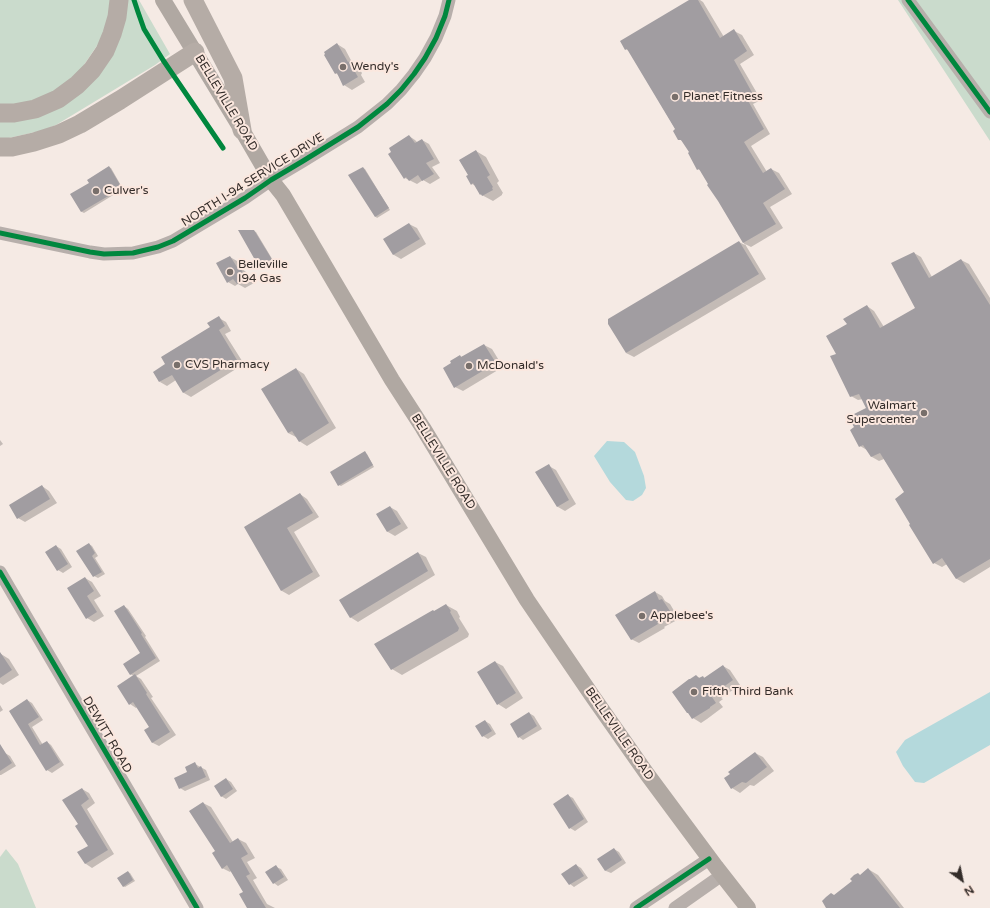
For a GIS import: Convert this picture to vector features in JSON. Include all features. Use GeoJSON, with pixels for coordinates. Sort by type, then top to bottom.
{"type":"FeatureCollection","features":[{"type":"Feature","properties":{"kind":"highway"},"geometry":{"type":"LineString","coordinates":[[0,113],[14,113],[35,109],[58,99],[77,85],[92,70],[105,51],[117,17],[119,0]]}},
{"type":"Feature","properties":{"kind":"highway"},"geometry":{"type":"LineString","coordinates":[[193,0],[233,78],[242,130]]}},
{"type":"Feature","properties":{"kind":"highway"},"geometry":{"type":"LineString","coordinates":[[0,147],[12,147],[34,142],[59,134],[80,124],[195,52]]}},
{"type":"Feature","properties":{"kind":"main road","name":"BELLEVILLE ROAD"},"geometry":{"type":"LineString","coordinates":[[163,0],[271,180],[283,195],[392,380],[423,428],[527,600],[647,774],[709,859],[748,908]]}},
{"type":"Feature","properties":{"kind":"street","name":"NORTH I-94 SERVICE DRIVE"},"geometry":{"type":"LineString","coordinates":[[0,233],[97,253],[121,254],[140,252],[173,241],[358,127],[387,104],[401,90],[425,58],[442,24],[449,0]]}},
{"type":"Feature","properties":{"kind":"street"},"geometry":{"type":"LineString","coordinates":[[908,0],[990,112]]}},
{"type":"Feature","properties":{"kind":"street","name":"DEWITT ROAD"},"geometry":{"type":"LineString","coordinates":[[0,572],[197,908]]}},
{"type":"Feature","properties":{"kind":"street"},"geometry":{"type":"LineString","coordinates":[[636,908],[709,859]]}},
{"type":"Feature","properties":{"kind":"street"},"geometry":{"type":"LineString","coordinates":[[675,908],[722,876]]}},
{"type":"Feature","properties":{"kind":"green space"},"geometry":{"type":"Polygon","coordinates":[[[0,0],[110,0],[109,16],[100,41],[80,71],[50,95],[24,103],[0,106],[0,0]]]}},
{"type":"Feature","properties":{"kind":"green space"},"geometry":{"type":"Polygon","coordinates":[[[124,0],[139,0],[170,54],[155,65],[56,125],[40,131],[0,140],[0,120],[64,102],[124,0]]]}},
{"type":"Feature","properties":{"kind":"green space"},"geometry":{"type":"Polygon","coordinates":[[[898,0],[990,0],[990,141],[898,0]]]}},
{"type":"Feature","properties":{"kind":"green space"},"geometry":{"type":"Polygon","coordinates":[[[6,849],[18,864],[36,908],[0,908],[0,857],[6,849]]]}},
{"type":"Feature","properties":{"kind":"water"},"geometry":{"type":"Polygon","coordinates":[[[607,441],[624,442],[635,452],[644,476],[646,488],[642,495],[633,501],[626,500],[610,482],[594,456],[607,441]]]}},
{"type":"Feature","properties":{"kind":"water"},"geometry":{"type":"Polygon","coordinates":[[[990,692],[990,745],[924,783],[915,782],[903,766],[896,752],[905,740],[990,692]]]}},
{"type":"Feature","properties":{"kind":"building"},"geometry":{"type":"Polygon","coordinates":[[[689,0],[698,0],[720,38],[734,29],[747,51],[734,60],[754,96],[747,99],[764,129],[744,142],[763,173],[771,168],[785,189],[763,203],[776,224],[743,243],[707,185],[708,184],[699,169],[697,170],[688,153],[689,152],[681,140],[678,140],[673,131],[675,129],[627,49],[625,50],[620,41],[689,0]]]}},
{"type":"Feature","properties":{"kind":"building","name":"Wendy's"},"geometry":{"type":"Polygon","coordinates":[[[337,43],[348,62],[350,61],[356,69],[354,70],[358,77],[343,86],[337,73],[335,74],[324,55],[324,52],[337,43]]]}},
{"type":"Feature","properties":{"kind":"building"},"geometry":{"type":"Polygon","coordinates":[[[409,135],[415,143],[422,139],[434,159],[426,163],[434,174],[422,181],[418,175],[409,181],[406,177],[404,179],[388,154],[391,152],[389,148],[409,135]]]}},
{"type":"Feature","properties":{"kind":"building"},"geometry":{"type":"Polygon","coordinates":[[[476,150],[490,175],[487,177],[493,187],[493,190],[482,196],[473,183],[471,185],[466,176],[468,175],[459,160],[476,150]]]}},
{"type":"Feature","properties":{"kind":"building","name":"Culver's"},"geometry":{"type":"Polygon","coordinates":[[[109,166],[122,188],[81,212],[70,194],[89,183],[87,180],[109,166]]]}},
{"type":"Feature","properties":{"kind":"building"},"geometry":{"type":"Polygon","coordinates":[[[363,167],[389,208],[375,217],[348,175],[363,167]]]}},
{"type":"Feature","properties":{"kind":"building"},"geometry":{"type":"Polygon","coordinates":[[[409,223],[420,239],[393,255],[383,239],[409,223]]]}},
{"type":"Feature","properties":{"kind":"building"},"geometry":{"type":"Polygon","coordinates":[[[238,230],[254,230],[276,266],[259,267],[238,230]]]}},
{"type":"Feature","properties":{"kind":"building"},"geometry":{"type":"Polygon","coordinates":[[[739,241],[759,274],[626,353],[608,324],[608,319],[739,241]]]}},
{"type":"Feature","properties":{"kind":"building","name":"Walmart Supercenter"},"geometry":{"type":"Polygon","coordinates":[[[914,252],[929,278],[961,259],[990,305],[990,559],[956,579],[942,558],[933,564],[909,525],[910,524],[895,499],[904,492],[880,453],[871,457],[863,445],[859,447],[850,430],[854,427],[848,417],[866,408],[859,394],[850,397],[830,356],[836,354],[826,336],[847,324],[843,319],[867,305],[880,328],[915,308],[891,263],[914,252]]]}},
{"type":"Feature","properties":{"kind":"building"},"geometry":{"type":"Polygon","coordinates":[[[230,256],[237,267],[239,266],[247,279],[237,284],[233,279],[227,283],[216,263],[230,256]]]}},
{"type":"Feature","properties":{"kind":"building","name":"CVS Pharmacy"},"geometry":{"type":"Polygon","coordinates":[[[219,316],[225,326],[219,330],[237,360],[183,393],[172,375],[159,382],[153,372],[165,364],[161,357],[210,327],[207,323],[219,316]]]}},
{"type":"Feature","properties":{"kind":"building","name":"McDonald's"},"geometry":{"type":"Polygon","coordinates":[[[484,344],[496,363],[454,388],[443,368],[451,363],[450,361],[460,355],[461,357],[484,344]]]}},
{"type":"Feature","properties":{"kind":"building"},"geometry":{"type":"Polygon","coordinates":[[[296,368],[329,423],[299,442],[292,431],[288,433],[261,389],[296,368]]]}},
{"type":"Feature","properties":{"kind":"building"},"geometry":{"type":"Polygon","coordinates":[[[365,451],[373,465],[338,486],[330,472],[365,451]]]}},
{"type":"Feature","properties":{"kind":"building"},"geometry":{"type":"Polygon","coordinates":[[[549,464],[569,500],[557,507],[535,472],[549,464]]]}},
{"type":"Feature","properties":{"kind":"building"},"geometry":{"type":"Polygon","coordinates":[[[42,485],[50,499],[17,519],[9,505],[42,485]]]}},
{"type":"Feature","properties":{"kind":"building"},"geometry":{"type":"Polygon","coordinates":[[[300,493],[313,513],[287,528],[313,572],[281,591],[244,527],[300,493]]]}},
{"type":"Feature","properties":{"kind":"building"},"geometry":{"type":"Polygon","coordinates":[[[390,506],[401,524],[387,532],[376,514],[390,506]]]}},
{"type":"Feature","properties":{"kind":"building"},"geometry":{"type":"Polygon","coordinates":[[[89,543],[95,553],[92,556],[102,572],[93,577],[76,551],[89,543]]]}},
{"type":"Feature","properties":{"kind":"building"},"geometry":{"type":"Polygon","coordinates":[[[56,545],[68,564],[57,571],[45,552],[56,545]]]}},
{"type":"Feature","properties":{"kind":"building"},"geometry":{"type":"Polygon","coordinates":[[[418,552],[428,571],[350,618],[339,600],[418,552]]]}},
{"type":"Feature","properties":{"kind":"building"},"geometry":{"type":"Polygon","coordinates":[[[85,577],[94,591],[87,596],[97,612],[86,619],[67,588],[85,577]]]}},
{"type":"Feature","properties":{"kind":"building","name":"Applebee's"},"geometry":{"type":"Polygon","coordinates":[[[655,591],[659,600],[662,599],[672,614],[657,622],[658,624],[631,640],[615,615],[655,591]]]}},
{"type":"Feature","properties":{"kind":"building"},"geometry":{"type":"Polygon","coordinates":[[[446,604],[459,628],[458,631],[391,670],[374,644],[446,604]]]}},
{"type":"Feature","properties":{"kind":"building"},"geometry":{"type":"Polygon","coordinates":[[[124,605],[156,658],[130,675],[123,664],[140,653],[114,611],[124,605]]]}},
{"type":"Feature","properties":{"kind":"building"},"geometry":{"type":"Polygon","coordinates":[[[0,652],[12,670],[0,678],[0,652]]]}},
{"type":"Feature","properties":{"kind":"building"},"geometry":{"type":"Polygon","coordinates":[[[495,661],[516,693],[497,705],[477,672],[495,661]]]}},
{"type":"Feature","properties":{"kind":"building","name":"Fifth Third Bank"},"geometry":{"type":"Polygon","coordinates":[[[723,665],[733,680],[715,693],[716,695],[712,697],[716,703],[692,719],[672,692],[696,675],[699,678],[703,676],[704,678],[723,665]]]}},
{"type":"Feature","properties":{"kind":"building"},"geometry":{"type":"Polygon","coordinates":[[[135,674],[170,732],[152,743],[144,730],[149,727],[133,702],[129,705],[117,686],[135,674]]]}},
{"type":"Feature","properties":{"kind":"building"},"geometry":{"type":"Polygon","coordinates":[[[27,699],[39,717],[28,724],[40,745],[47,741],[60,762],[46,771],[9,711],[27,699]]]}},
{"type":"Feature","properties":{"kind":"building"},"geometry":{"type":"Polygon","coordinates":[[[529,712],[537,726],[518,738],[510,724],[529,712]]]}},
{"type":"Feature","properties":{"kind":"building"},"geometry":{"type":"Polygon","coordinates":[[[485,720],[492,731],[482,737],[475,726],[485,720]]]}},
{"type":"Feature","properties":{"kind":"building"},"geometry":{"type":"Polygon","coordinates":[[[0,744],[12,763],[0,771],[0,744]]]}},
{"type":"Feature","properties":{"kind":"building"},"geometry":{"type":"Polygon","coordinates":[[[755,752],[767,767],[746,783],[742,782],[731,789],[724,778],[730,774],[728,772],[755,752]]]}},
{"type":"Feature","properties":{"kind":"building"},"geometry":{"type":"Polygon","coordinates":[[[195,762],[198,768],[201,766],[206,777],[179,789],[174,778],[187,772],[185,767],[195,762]]]}},
{"type":"Feature","properties":{"kind":"building"},"geometry":{"type":"Polygon","coordinates":[[[226,778],[233,789],[221,797],[214,786],[226,778]]]}},
{"type":"Feature","properties":{"kind":"building"},"geometry":{"type":"Polygon","coordinates":[[[82,788],[89,799],[81,805],[108,850],[85,864],[77,852],[88,846],[75,826],[78,824],[62,800],[82,788]]]}},
{"type":"Feature","properties":{"kind":"building"},"geometry":{"type":"Polygon","coordinates":[[[568,794],[584,819],[569,829],[553,804],[568,794]]]}},
{"type":"Feature","properties":{"kind":"building"},"geometry":{"type":"Polygon","coordinates":[[[203,802],[230,843],[238,838],[248,854],[241,858],[250,874],[246,876],[266,908],[247,908],[239,894],[243,892],[227,865],[222,869],[212,853],[215,851],[189,811],[203,802]]]}},
{"type":"Feature","properties":{"kind":"building"},"geometry":{"type":"Polygon","coordinates":[[[614,848],[622,860],[605,871],[597,859],[614,848]]]}},
{"type":"Feature","properties":{"kind":"building"},"geometry":{"type":"Polygon","coordinates":[[[576,864],[584,876],[569,885],[561,874],[576,864]]]}},
{"type":"Feature","properties":{"kind":"building"},"geometry":{"type":"Polygon","coordinates":[[[276,865],[284,877],[273,884],[265,872],[276,865]]]}},
{"type":"Feature","properties":{"kind":"building"},"geometry":{"type":"Polygon","coordinates":[[[868,868],[900,908],[826,908],[822,901],[826,897],[831,893],[834,895],[852,881],[850,879],[854,875],[858,873],[860,875],[868,868]]]}},
{"type":"Feature","properties":{"kind":"building"},"geometry":{"type":"Polygon","coordinates":[[[128,871],[133,880],[123,887],[117,878],[128,871]]]}},
{"type":"Feature","properties":{"kind":"cycle path"},"geometry":{"type":"LineString","coordinates":[[134,0],[144,29],[163,60],[223,148]]}},
{"type":"Feature","properties":{"kind":"cycle path"},"geometry":{"type":"LineString","coordinates":[[0,233],[104,254],[133,253],[158,247],[173,241],[358,127],[387,104],[401,90],[425,58],[436,38],[445,16],[449,0]]}},
{"type":"Feature","properties":{"kind":"cycle path"},"geometry":{"type":"LineString","coordinates":[[908,0],[990,112]]}},
{"type":"Feature","properties":{"kind":"cycle path"},"geometry":{"type":"LineString","coordinates":[[0,572],[197,908]]}},
{"type":"Feature","properties":{"kind":"cycle path"},"geometry":{"type":"LineString","coordinates":[[636,908],[709,859]]}},
{"type":"Feature","properties":{"kind":"place","name":"Wendy's"},"geometry":{"type":"Point","coordinates":[343,67]}},
{"type":"Feature","properties":{"kind":"place","name":"Planet Fitness"},"geometry":{"type":"Point","coordinates":[675,97]}},
{"type":"Feature","properties":{"kind":"place","name":"Culver's"},"geometry":{"type":"Point","coordinates":[96,191]}},
{"type":"Feature","properties":{"kind":"place","name":"Belleville I94 Gas"},"geometry":{"type":"Point","coordinates":[230,272]}},
{"type":"Feature","properties":{"kind":"place","name":"CVS Pharmacy"},"geometry":{"type":"Point","coordinates":[177,365]}},
{"type":"Feature","properties":{"kind":"place","name":"McDonald's"},"geometry":{"type":"Point","coordinates":[469,366]}},
{"type":"Feature","properties":{"kind":"place","name":"Walmart Supercenter"},"geometry":{"type":"Point","coordinates":[924,413]}},
{"type":"Feature","properties":{"kind":"place","name":"Applebee's"},"geometry":{"type":"Point","coordinates":[642,616]}},
{"type":"Feature","properties":{"kind":"place","name":"Fifth Third Bank"},"geometry":{"type":"Point","coordinates":[694,692]}}]}
